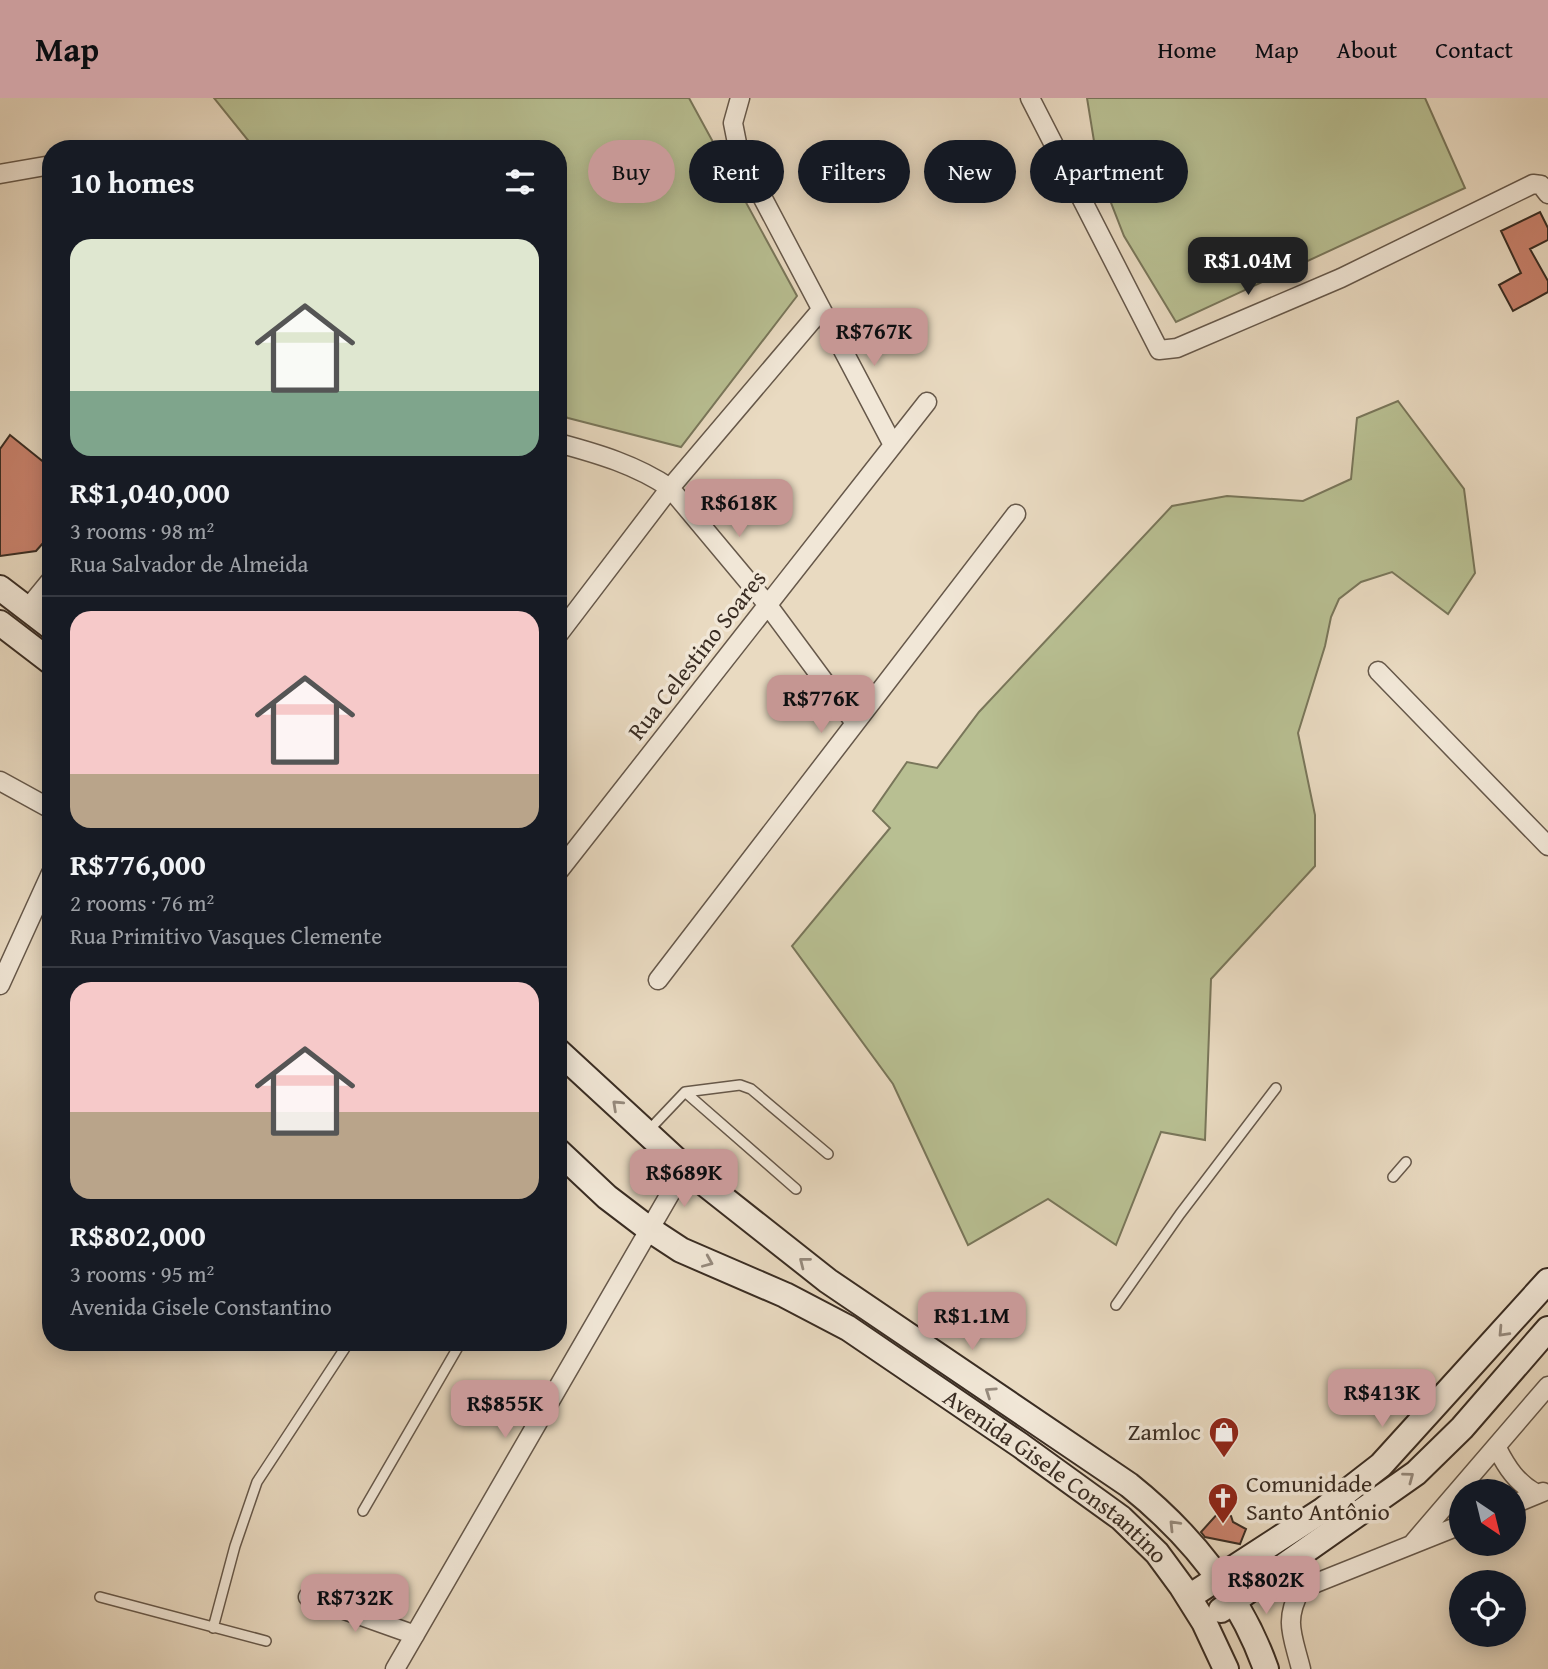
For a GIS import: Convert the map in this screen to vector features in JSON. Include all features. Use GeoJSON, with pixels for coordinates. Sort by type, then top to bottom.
{"type":"FeatureCollection","features":[{"type":"Feature","properties":{"kind":"main road"},"geometry":{"type":"LineString","coordinates":[[0,588],[42,620]]}},
{"type":"Feature","properties":{"kind":"main road"},"geometry":{"type":"LineString","coordinates":[[0,623],[42,655]]}},
{"type":"Feature","properties":{"kind":"main road","name":"Avenida Gisele Constantino"},"geometry":{"type":"LineString","coordinates":[[567,1059],[685,1168],[828,1281],[1129,1485],[1154,1505],[1186,1537],[1218,1577],[1263,1660]]}},
{"type":"Feature","properties":{"kind":"main road","name":"Avenida Gisele Constantino"},"geometry":{"type":"LineString","coordinates":[[567,1159],[607,1197],[681,1250],[785,1295],[848,1328],[1121,1518],[1157,1553],[1189,1597],[1226,1669]]}},
{"type":"Feature","properties":{"kind":"main road"},"geometry":{"type":"LineString","coordinates":[[1189,1597],[1323,1510],[1381,1465],[1548,1280]]}},
{"type":"Feature","properties":{"kind":"main road"},"geometry":{"type":"LineString","coordinates":[[1204,1622],[1416,1473],[1462,1428],[1548,1329]]}},
{"type":"Feature","properties":{"kind":"main road"},"geometry":{"type":"LineString","coordinates":[[1263,1660],[1257,1602],[1274,1574]]}},
{"type":"Feature","properties":{"kind":"street"},"geometry":{"type":"LineString","coordinates":[[740,98],[733,123],[740,153],[893,445]]}},
{"type":"Feature","properties":{"kind":"street"},"geometry":{"type":"LineString","coordinates":[[1030,98],[1159,350],[1177,348],[1342,278],[1533,184],[1541,185],[1548,194]]}},
{"type":"Feature","properties":{"kind":"street"},"geometry":{"type":"LineString","coordinates":[[0,174],[42,167]]}},
{"type":"Feature","properties":{"kind":"street"},"geometry":{"type":"LineString","coordinates":[[567,623],[670,488],[821,310]]}},
{"type":"Feature","properties":{"kind":"street","name":"Rua Celestino Soares"},"geometry":{"type":"LineString","coordinates":[[567,860],[927,402]]}},
{"type":"Feature","properties":{"kind":"street"},"geometry":{"type":"LineString","coordinates":[[567,446],[623,462],[651,475],[670,488],[767,604],[855,723]]}},
{"type":"Feature","properties":{"kind":"street"},"geometry":{"type":"LineString","coordinates":[[658,980],[1016,514]]}},
{"type":"Feature","properties":{"kind":"street"},"geometry":{"type":"LineString","coordinates":[[28,608],[42,591]]}},
{"type":"Feature","properties":{"kind":"street"},"geometry":{"type":"LineString","coordinates":[[1378,671],[1548,846]]}},
{"type":"Feature","properties":{"kind":"street"},"geometry":{"type":"LineString","coordinates":[[0,781],[42,805]]}},
{"type":"Feature","properties":{"kind":"street"},"geometry":{"type":"LineString","coordinates":[[0,985],[42,893]]}},
{"type":"Feature","properties":{"kind":"street"},"geometry":{"type":"LineString","coordinates":[[395,1669],[685,1168]]}},
{"type":"Feature","properties":{"kind":"street"},"geometry":{"type":"LineString","coordinates":[[1411,1545],[1548,1386]]}},
{"type":"Feature","properties":{"kind":"street"},"geometry":{"type":"LineString","coordinates":[[1497,1448],[1523,1487],[1543,1492]]}},
{"type":"Feature","properties":{"kind":"street"},"geometry":{"type":"LineString","coordinates":[[1526,1499],[1543,1492]]}},
{"type":"Feature","properties":{"kind":"street"},"geometry":{"type":"LineString","coordinates":[[1301,1669],[1289,1622],[1292,1606],[1301,1589],[1449,1530]]}},
{"type":"Feature","properties":{"kind":"street"},"geometry":{"type":"LineString","coordinates":[[308,1597],[415,1635]]}},
{"type":"Feature","properties":{"kind":"lane"},"geometry":{"type":"LineString","coordinates":[[647,1133],[685,1092],[740,1085],[751,1089],[828,1154]]}},
{"type":"Feature","properties":{"kind":"lane"},"geometry":{"type":"LineString","coordinates":[[1116,1305],[1180,1214],[1276,1087]]}},
{"type":"Feature","properties":{"kind":"lane"},"geometry":{"type":"LineString","coordinates":[[685,1092],[796,1189]]}},
{"type":"Feature","properties":{"kind":"lane"},"geometry":{"type":"LineString","coordinates":[[1393,1177],[1406,1162]]}},
{"type":"Feature","properties":{"kind":"lane"},"geometry":{"type":"LineString","coordinates":[[213,1628],[235,1546],[257,1482],[343,1351]]}},
{"type":"Feature","properties":{"kind":"lane"},"geometry":{"type":"LineString","coordinates":[[363,1511],[456,1351]]}},
{"type":"Feature","properties":{"kind":"lane"},"geometry":{"type":"LineString","coordinates":[[100,1597],[266,1641]]}},
{"type":"Feature","properties":{"kind":"green space"},"geometry":{"type":"Polygon","coordinates":[[[214,98],[689,98],[712,140],[689,140],[689,203],[746,203],[797,296],[681,447],[567,418],[567,140],[248,140],[214,98]]]}},
{"type":"Feature","properties":{"kind":"green space"},"geometry":{"type":"Polygon","coordinates":[[[1087,98],[1425,98],[1465,188],[1176,322],[1124,236],[1111,203],[1188,203],[1188,140],[1094,140],[1087,98]]]}},
{"type":"Feature","properties":{"kind":"green space"},"geometry":{"type":"Polygon","coordinates":[[[1398,401],[1464,489],[1475,573],[1448,614],[1392,572],[1361,582],[1339,599],[1331,617],[1325,646],[1298,733],[1315,815],[1315,866],[1211,979],[1205,1140],[1161,1132],[1116,1245],[1048,1199],[968,1245],[893,1084],[792,946],[890,828],[873,811],[907,762],[937,768],[979,712],[1172,506],[1227,496],[1303,501],[1351,479],[1357,418],[1398,401]]]}},
{"type":"Feature","properties":{"kind":"building"},"geometry":{"type":"Polygon","coordinates":[[[1540,212],[1548,228],[1548,240],[1530,249],[1548,281],[1548,292],[1513,311],[1499,285],[1521,273],[1501,231],[1540,212]]]}},
{"type":"Feature","properties":{"kind":"building"},"geometry":{"type":"Polygon","coordinates":[[[10,435],[42,461],[42,544],[36,551],[0,556],[0,449],[10,435]]]}},
{"type":"Feature","properties":{"kind":"building","name":"Comunidade Santo Antônio"},"geometry":{"type":"Polygon","coordinates":[[[1220,1511],[1231,1516],[1233,1522],[1246,1529],[1240,1544],[1205,1537],[1201,1532],[1220,1511]]]}},
{"type":"Feature","properties":{"kind":"place","name":"Zamloc"},"geometry":{"type":"Point","coordinates":[1224,1459]}},
{"type":"Feature","properties":{"kind":"place","name":"Comunidade Santo Antônio"},"geometry":{"type":"Point","coordinates":[1223,1525]}}]}
